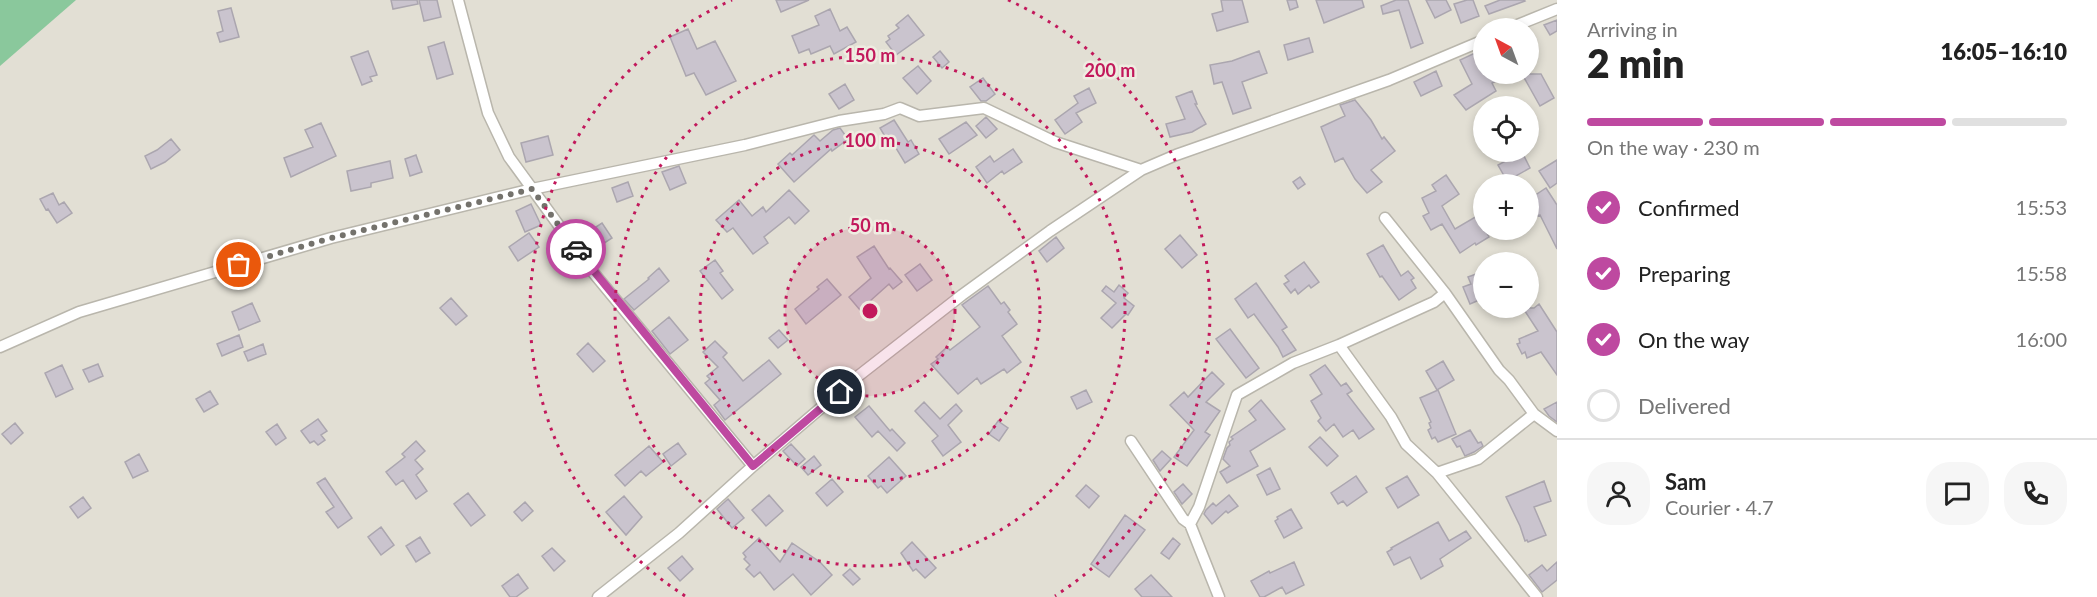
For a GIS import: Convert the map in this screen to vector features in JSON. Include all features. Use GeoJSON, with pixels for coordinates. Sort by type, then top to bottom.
{"type":"FeatureCollection","features":[{"type":"Feature","properties":{"kind":"street"},"geometry":{"type":"LineString","coordinates":[[458,0],[488,113],[509,157],[592,271],[753,466]]}},
{"type":"Feature","properties":{"kind":"street"},"geometry":{"type":"LineString","coordinates":[[1534,18],[1557,8],[1553,0]]}},
{"type":"Feature","properties":{"kind":"street"},"geometry":{"type":"LineString","coordinates":[[598,597],[679,533],[857,377],[962,295],[1050,231],[1141,170],[1188,151],[1389,80],[1473,45]]}},
{"type":"Feature","properties":{"kind":"street"},"geometry":{"type":"LineString","coordinates":[[0,347],[91,308],[331,238],[532,189],[745,145],[839,121],[884,114],[900,108],[919,116],[984,108],[1055,142],[1141,170]]}},
{"type":"Feature","properties":{"kind":"street"},"geometry":{"type":"LineString","coordinates":[[1385,218],[1534,414],[1557,431]]}},
{"type":"Feature","properties":{"kind":"street"},"geometry":{"type":"LineString","coordinates":[[1190,524],[1199,507],[1237,395],[1293,363],[1434,302],[1444,293]]}},
{"type":"Feature","properties":{"kind":"street"},"geometry":{"type":"LineString","coordinates":[[1339,345],[1391,417],[1406,444],[1437,473],[1537,597]]}},
{"type":"Feature","properties":{"kind":"street"},"geometry":{"type":"LineString","coordinates":[[1437,473],[1478,459],[1534,414]]}},
{"type":"Feature","properties":{"kind":"street"},"geometry":{"type":"LineString","coordinates":[[1131,441],[1183,519],[1190,524],[1219,597]]}},
{"type":"Feature","properties":{"kind":"green space"},"geometry":{"type":"Polygon","coordinates":[[[0,0],[76,0],[0,66],[0,0]]]}},
{"type":"Feature","properties":{"kind":"building"},"geometry":{"type":"Polygon","coordinates":[[[391,0],[417,0],[418,4],[393,9],[391,0]]]}},
{"type":"Feature","properties":{"kind":"building"},"geometry":{"type":"Polygon","coordinates":[[[419,0],[437,0],[441,17],[424,21],[419,0]]]}},
{"type":"Feature","properties":{"kind":"building"},"geometry":{"type":"Polygon","coordinates":[[[776,0],[809,0],[781,12],[776,0]]]}},
{"type":"Feature","properties":{"kind":"building"},"geometry":{"type":"Polygon","coordinates":[[[1221,0],[1242,0],[1248,22],[1217,31],[1212,14],[1223,11],[1221,0]]]}},
{"type":"Feature","properties":{"kind":"building"},"geometry":{"type":"Polygon","coordinates":[[[1287,0],[1296,0],[1298,7],[1290,10],[1287,0]]]}},
{"type":"Feature","properties":{"kind":"building"},"geometry":{"type":"Polygon","coordinates":[[[1316,0],[1362,0],[1364,7],[1324,23],[1316,0]]]}},
{"type":"Feature","properties":{"kind":"building"},"geometry":{"type":"Polygon","coordinates":[[[1396,0],[1408,0],[1423,43],[1411,48],[1399,10],[1383,14],[1381,6],[1396,0]]]}},
{"type":"Feature","properties":{"kind":"building"},"geometry":{"type":"Polygon","coordinates":[[[1426,0],[1446,0],[1451,10],[1435,18],[1426,0]]]}},
{"type":"Feature","properties":{"kind":"building"},"geometry":{"type":"Polygon","coordinates":[[[1473,0],[1479,16],[1461,23],[1454,4],[1473,0]]]}},
{"type":"Feature","properties":{"kind":"building"},"geometry":{"type":"Polygon","coordinates":[[[1500,0],[1525,1],[1489,14],[1485,6],[1500,0]]]}},
{"type":"Feature","properties":{"kind":"building"},"geometry":{"type":"Polygon","coordinates":[[[231,8],[239,37],[220,42],[217,33],[223,31],[218,11],[231,8]]]}},
{"type":"Feature","properties":{"kind":"building"},"geometry":{"type":"Polygon","coordinates":[[[830,9],[840,31],[847,27],[856,42],[834,54],[830,46],[811,54],[809,49],[799,53],[792,36],[819,25],[815,16],[830,9]]]}},
{"type":"Feature","properties":{"kind":"building"},"geometry":{"type":"Polygon","coordinates":[[[908,15],[924,35],[896,55],[886,42],[890,39],[888,36],[899,28],[896,25],[908,15]]]}},
{"type":"Feature","properties":{"kind":"building"},"geometry":{"type":"Polygon","coordinates":[[[1557,20],[1557,31],[1550,35],[1544,25],[1557,20]]]}},
{"type":"Feature","properties":{"kind":"building"},"geometry":{"type":"Polygon","coordinates":[[[688,29],[697,49],[715,41],[736,81],[706,95],[694,73],[686,76],[670,37],[688,29]]]}},
{"type":"Feature","properties":{"kind":"building"},"geometry":{"type":"Polygon","coordinates":[[[1309,38],[1313,52],[1288,60],[1284,45],[1309,38]]]}},
{"type":"Feature","properties":{"kind":"building"},"geometry":{"type":"Polygon","coordinates":[[[444,42],[453,74],[437,79],[428,47],[444,42]]]}},
{"type":"Feature","properties":{"kind":"building"},"geometry":{"type":"Polygon","coordinates":[[[368,51],[377,75],[370,77],[372,81],[362,85],[351,57],[368,51]]]}},
{"type":"Feature","properties":{"kind":"building"},"geometry":{"type":"Polygon","coordinates":[[[940,51],[949,62],[942,68],[933,57],[940,51]]]}},
{"type":"Feature","properties":{"kind":"building"},"geometry":{"type":"Polygon","coordinates":[[[1259,51],[1267,73],[1242,82],[1251,108],[1233,114],[1222,82],[1214,84],[1210,65],[1232,61],[1259,51]]]}},
{"type":"Feature","properties":{"kind":"building"},"geometry":{"type":"Polygon","coordinates":[[[1473,54],[1473,84],[1492,84],[1496,91],[1488,96],[1473,96],[1473,106],[1466,110],[1454,95],[1472,84],[1460,60],[1473,54]]]}},
{"type":"Feature","properties":{"kind":"building"},"geometry":{"type":"Polygon","coordinates":[[[918,66],[931,81],[917,94],[903,78],[918,66]]]}},
{"type":"Feature","properties":{"kind":"building"},"geometry":{"type":"Polygon","coordinates":[[[1436,71],[1442,86],[1421,96],[1414,82],[1436,71]]]}},
{"type":"Feature","properties":{"kind":"building"},"geometry":{"type":"Polygon","coordinates":[[[1539,74],[1541,74],[1554,98],[1540,106],[1539,96],[1534,96],[1528,84],[1539,84],[1539,74]]]}},
{"type":"Feature","properties":{"kind":"building"},"geometry":{"type":"Polygon","coordinates":[[[983,78],[995,94],[986,101],[981,101],[970,87],[983,78]]]}},
{"type":"Feature","properties":{"kind":"building"},"geometry":{"type":"Polygon","coordinates":[[[845,84],[854,100],[839,109],[829,94],[845,84]]]}},
{"type":"Feature","properties":{"kind":"building"},"geometry":{"type":"Polygon","coordinates":[[[1089,88],[1096,103],[1076,113],[1082,122],[1065,134],[1055,120],[1078,103],[1074,96],[1089,88]]]}},
{"type":"Feature","properties":{"kind":"building"},"geometry":{"type":"Polygon","coordinates":[[[1192,91],[1197,104],[1195,104],[1206,124],[1192,132],[1170,137],[1166,124],[1185,119],[1176,97],[1192,91]]]}},
{"type":"Feature","properties":{"kind":"building"},"geometry":{"type":"Polygon","coordinates":[[[1355,100],[1382,139],[1384,137],[1395,151],[1371,170],[1382,182],[1367,193],[1355,179],[1343,158],[1335,162],[1321,127],[1345,116],[1340,105],[1355,100]]]}},
{"type":"Feature","properties":{"kind":"building"},"geometry":{"type":"Polygon","coordinates":[[[986,117],[997,129],[986,138],[976,126],[986,117]]]}},
{"type":"Feature","properties":{"kind":"building"},"geometry":{"type":"Polygon","coordinates":[[[894,120],[908,142],[911,140],[919,154],[905,163],[893,143],[890,145],[880,128],[894,120]]]}},
{"type":"Feature","properties":{"kind":"building"},"geometry":{"type":"Polygon","coordinates":[[[966,122],[977,135],[949,154],[939,139],[966,122]]]}},
{"type":"Feature","properties":{"kind":"building"},"geometry":{"type":"Polygon","coordinates":[[[321,123],[336,156],[291,177],[284,158],[313,147],[305,130],[321,123]]]}},
{"type":"Feature","properties":{"kind":"building"},"geometry":{"type":"Polygon","coordinates":[[[840,128],[848,139],[832,151],[831,149],[794,182],[778,164],[814,135],[820,141],[833,130],[840,128]]]}},
{"type":"Feature","properties":{"kind":"building"},"geometry":{"type":"Polygon","coordinates":[[[548,136],[553,155],[526,162],[521,143],[548,136]]]}},
{"type":"Feature","properties":{"kind":"building"},"geometry":{"type":"Polygon","coordinates":[[[171,139],[180,150],[165,162],[151,169],[145,156],[171,139]]]}},
{"type":"Feature","properties":{"kind":"building"},"geometry":{"type":"Polygon","coordinates":[[[1013,149],[1022,162],[1004,174],[1002,171],[987,183],[976,167],[990,156],[994,162],[1013,149]]]}},
{"type":"Feature","properties":{"kind":"building"},"geometry":{"type":"Polygon","coordinates":[[[416,155],[422,172],[410,176],[405,159],[416,155]]]}},
{"type":"Feature","properties":{"kind":"building"},"geometry":{"type":"Polygon","coordinates":[[[1557,160],[1557,183],[1550,188],[1539,171],[1557,160]]]}},
{"type":"Feature","properties":{"kind":"building"},"geometry":{"type":"Polygon","coordinates":[[[390,161],[393,178],[371,183],[371,187],[351,191],[347,171],[390,161]]]}},
{"type":"Feature","properties":{"kind":"building"},"geometry":{"type":"Polygon","coordinates":[[[1504,162],[1527,162],[1530,168],[1519,174],[1503,174],[1498,165],[1504,162]]]}},
{"type":"Feature","properties":{"kind":"building"},"geometry":{"type":"Polygon","coordinates":[[[679,166],[686,183],[670,190],[662,172],[679,166]]]}},
{"type":"Feature","properties":{"kind":"building"},"geometry":{"type":"Polygon","coordinates":[[[1446,175],[1459,194],[1442,206],[1455,229],[1473,218],[1473,240],[1484,240],[1460,253],[1442,224],[1431,230],[1423,216],[1429,213],[1422,198],[1436,191],[1432,185],[1446,175]]]}},
{"type":"Feature","properties":{"kind":"building"},"geometry":{"type":"Polygon","coordinates":[[[1300,177],[1305,184],[1298,189],[1293,182],[1300,177]]]}},
{"type":"Feature","properties":{"kind":"building"},"geometry":{"type":"Polygon","coordinates":[[[628,182],[633,196],[617,202],[612,188],[628,182]]]}},
{"type":"Feature","properties":{"kind":"building"},"geometry":{"type":"Polygon","coordinates":[[[1546,188],[1557,205],[1557,249],[1539,216],[1539,193],[1546,188]]]}},
{"type":"Feature","properties":{"kind":"building"},"geometry":{"type":"Polygon","coordinates":[[[789,190],[809,211],[795,224],[789,217],[764,237],[768,243],[753,254],[733,228],[727,232],[716,220],[739,200],[752,216],[763,207],[766,212],[789,190]]]}},
{"type":"Feature","properties":{"kind":"building"},"geometry":{"type":"Polygon","coordinates":[[[53,193],[59,205],[64,202],[72,213],[57,223],[40,199],[53,193]]]}},
{"type":"Feature","properties":{"kind":"building"},"geometry":{"type":"Polygon","coordinates":[[[531,204],[541,225],[525,232],[516,211],[531,204]]]}},
{"type":"Feature","properties":{"kind":"building"},"geometry":{"type":"Polygon","coordinates":[[[602,223],[612,238],[589,253],[579,238],[602,223]]]}},
{"type":"Feature","properties":{"kind":"building"},"geometry":{"type":"Polygon","coordinates":[[[529,233],[539,247],[518,261],[509,247],[529,233]]]}},
{"type":"Feature","properties":{"kind":"building"},"geometry":{"type":"Polygon","coordinates":[[[1180,235],[1197,255],[1182,268],[1165,249],[1180,235]]]}},
{"type":"Feature","properties":{"kind":"building"},"geometry":{"type":"Polygon","coordinates":[[[1056,237],[1064,248],[1047,262],[1039,251],[1056,237]]]}},
{"type":"Feature","properties":{"kind":"building"},"geometry":{"type":"Polygon","coordinates":[[[1383,245],[1401,276],[1408,271],[1414,278],[1411,280],[1416,288],[1399,300],[1382,276],[1380,277],[1367,254],[1383,245]]]}},
{"type":"Feature","properties":{"kind":"building"},"geometry":{"type":"Polygon","coordinates":[[[874,246],[889,269],[902,282],[893,289],[889,284],[860,310],[849,297],[871,278],[857,257],[874,246]]]}},
{"type":"Feature","properties":{"kind":"building"},"geometry":{"type":"Polygon","coordinates":[[[715,260],[723,271],[720,273],[733,290],[722,299],[700,271],[715,260]]]}},
{"type":"Feature","properties":{"kind":"building"},"geometry":{"type":"Polygon","coordinates":[[[1304,262],[1319,282],[1311,288],[1309,285],[1298,294],[1295,289],[1291,293],[1284,284],[1289,281],[1285,276],[1304,262]]]}},
{"type":"Feature","properties":{"kind":"building"},"geometry":{"type":"Polygon","coordinates":[[[920,264],[932,280],[917,291],[905,275],[920,264]]]}},
{"type":"Feature","properties":{"kind":"building"},"geometry":{"type":"Polygon","coordinates":[[[659,268],[669,281],[634,310],[624,299],[659,268]]]}},
{"type":"Feature","properties":{"kind":"building"},"geometry":{"type":"Polygon","coordinates":[[[1473,275],[1473,303],[1470,304],[1463,287],[1471,284],[1468,277],[1473,275]]]}},
{"type":"Feature","properties":{"kind":"building"},"geometry":{"type":"Polygon","coordinates":[[[827,279],[841,295],[806,324],[795,309],[819,289],[817,287],[827,279]]]}},
{"type":"Feature","properties":{"kind":"building"},"geometry":{"type":"Polygon","coordinates":[[[1256,283],[1287,327],[1282,330],[1296,350],[1283,357],[1254,314],[1248,318],[1235,299],[1256,283]]]}},
{"type":"Feature","properties":{"kind":"building"},"geometry":{"type":"Polygon","coordinates":[[[1119,285],[1128,293],[1124,298],[1134,306],[1128,315],[1126,314],[1112,328],[1101,318],[1116,303],[1102,291],[1106,286],[1114,292],[1119,285]]]}},
{"type":"Feature","properties":{"kind":"building"},"geometry":{"type":"Polygon","coordinates":[[[988,286],[1001,304],[1004,302],[1017,324],[1002,336],[1021,362],[1007,373],[1004,369],[981,384],[977,378],[958,394],[931,364],[947,347],[950,350],[980,327],[962,305],[988,286]]]}},
{"type":"Feature","properties":{"kind":"building"},"geometry":{"type":"Polygon","coordinates":[[[451,298],[467,316],[456,325],[440,308],[451,298]]]}},
{"type":"Feature","properties":{"kind":"building"},"geometry":{"type":"Polygon","coordinates":[[[252,303],[260,321],[239,330],[232,312],[252,303]]]}},
{"type":"Feature","properties":{"kind":"building"},"geometry":{"type":"Polygon","coordinates":[[[1539,304],[1557,332],[1557,375],[1541,352],[1527,358],[1525,352],[1522,354],[1517,344],[1520,343],[1519,339],[1538,331],[1530,318],[1539,318],[1539,304]]]}},
{"type":"Feature","properties":{"kind":"building"},"geometry":{"type":"Polygon","coordinates":[[[669,317],[688,340],[670,354],[652,331],[669,317]]]}},
{"type":"Feature","properties":{"kind":"building"},"geometry":{"type":"Polygon","coordinates":[[[1230,329],[1259,368],[1246,378],[1216,339],[1230,329]]]}},
{"type":"Feature","properties":{"kind":"building"},"geometry":{"type":"Polygon","coordinates":[[[779,330],[788,340],[778,348],[769,338],[779,330]]]}},
{"type":"Feature","properties":{"kind":"building"},"geometry":{"type":"Polygon","coordinates":[[[239,335],[243,347],[222,356],[217,344],[239,335]]]}},
{"type":"Feature","properties":{"kind":"building"},"geometry":{"type":"Polygon","coordinates":[[[715,341],[727,353],[723,357],[743,381],[769,360],[781,374],[725,420],[714,405],[720,400],[705,383],[710,379],[707,376],[718,367],[703,352],[715,341]]]}},
{"type":"Feature","properties":{"kind":"building"},"geometry":{"type":"Polygon","coordinates":[[[588,343],[605,361],[593,372],[577,354],[588,343]]]}},
{"type":"Feature","properties":{"kind":"building"},"geometry":{"type":"Polygon","coordinates":[[[263,344],[266,354],[248,361],[244,352],[263,344]]]}},
{"type":"Feature","properties":{"kind":"building"},"geometry":{"type":"Polygon","coordinates":[[[1443,361],[1454,380],[1437,390],[1426,371],[1443,361]]]}},
{"type":"Feature","properties":{"kind":"building"},"geometry":{"type":"Polygon","coordinates":[[[98,364],[103,376],[89,382],[83,370],[98,364]]]}},
{"type":"Feature","properties":{"kind":"building"},"geometry":{"type":"Polygon","coordinates":[[[62,365],[73,389],[56,397],[45,373],[62,365]]]}},
{"type":"Feature","properties":{"kind":"building"},"geometry":{"type":"Polygon","coordinates":[[[1325,365],[1341,386],[1346,383],[1352,391],[1347,394],[1374,429],[1359,439],[1353,430],[1343,437],[1334,424],[1326,431],[1318,421],[1321,418],[1311,401],[1322,394],[1310,375],[1325,365]]]}},
{"type":"Feature","properties":{"kind":"building"},"geometry":{"type":"Polygon","coordinates":[[[1212,372],[1224,384],[1206,402],[1220,411],[1205,432],[1210,435],[1187,466],[1174,457],[1194,430],[1170,405],[1184,392],[1188,397],[1212,372]]]}},
{"type":"Feature","properties":{"kind":"building"},"geometry":{"type":"Polygon","coordinates":[[[1086,390],[1092,402],[1077,409],[1071,397],[1086,390]]]}},
{"type":"Feature","properties":{"kind":"building"},"geometry":{"type":"Polygon","coordinates":[[[1438,390],[1456,434],[1438,442],[1435,437],[1432,439],[1428,430],[1431,428],[1429,423],[1431,422],[1420,398],[1438,390]]]}},
{"type":"Feature","properties":{"kind":"building"},"geometry":{"type":"Polygon","coordinates":[[[210,391],[218,404],[204,412],[196,399],[210,391]]]}},
{"type":"Feature","properties":{"kind":"building"},"geometry":{"type":"Polygon","coordinates":[[[1261,400],[1285,429],[1250,451],[1258,466],[1227,483],[1220,472],[1230,466],[1223,459],[1230,445],[1229,442],[1233,439],[1231,437],[1256,420],[1249,411],[1261,400]]]}},
{"type":"Feature","properties":{"kind":"building"},"geometry":{"type":"Polygon","coordinates":[[[924,402],[940,419],[956,404],[962,411],[948,425],[961,442],[943,456],[932,441],[938,436],[915,411],[924,402]]]}},
{"type":"Feature","properties":{"kind":"building"},"geometry":{"type":"Polygon","coordinates":[[[1557,402],[1557,422],[1544,409],[1557,402]]]}},
{"type":"Feature","properties":{"kind":"building"},"geometry":{"type":"Polygon","coordinates":[[[869,406],[890,431],[892,429],[905,443],[897,451],[878,431],[872,437],[855,417],[869,406]]]}},
{"type":"Feature","properties":{"kind":"building"},"geometry":{"type":"Polygon","coordinates":[[[318,419],[327,431],[321,435],[325,440],[318,445],[314,441],[310,443],[301,431],[318,419]]]}},
{"type":"Feature","properties":{"kind":"building"},"geometry":{"type":"Polygon","coordinates":[[[998,421],[1008,428],[999,441],[989,434],[998,421]]]}},
{"type":"Feature","properties":{"kind":"building"},"geometry":{"type":"Polygon","coordinates":[[[15,423],[23,433],[11,444],[2,434],[15,423]]]}},
{"type":"Feature","properties":{"kind":"building"},"geometry":{"type":"Polygon","coordinates":[[[277,424],[286,438],[276,445],[266,432],[277,424]]]}},
{"type":"Feature","properties":{"kind":"building"},"geometry":{"type":"Polygon","coordinates":[[[1470,430],[1478,443],[1481,442],[1483,446],[1465,456],[1460,446],[1457,447],[1452,439],[1470,430]]]}},
{"type":"Feature","properties":{"kind":"building"},"geometry":{"type":"Polygon","coordinates":[[[1320,437],[1338,456],[1327,466],[1309,447],[1320,437]]]}},
{"type":"Feature","properties":{"kind":"building"},"geometry":{"type":"Polygon","coordinates":[[[416,441],[425,451],[415,460],[423,469],[416,475],[427,491],[416,499],[403,480],[396,485],[386,472],[405,457],[402,454],[416,441]]]}},
{"type":"Feature","properties":{"kind":"building"},"geometry":{"type":"Polygon","coordinates":[[[678,443],[686,454],[671,466],[663,454],[678,443]]]}},
{"type":"Feature","properties":{"kind":"building"},"geometry":{"type":"Polygon","coordinates":[[[791,444],[805,459],[797,466],[783,451],[791,444]]]}},
{"type":"Feature","properties":{"kind":"building"},"geometry":{"type":"Polygon","coordinates":[[[649,446],[663,462],[646,476],[641,471],[625,486],[615,475],[649,446]]]}},
{"type":"Feature","properties":{"kind":"building"},"geometry":{"type":"Polygon","coordinates":[[[1162,451],[1171,459],[1160,471],[1153,460],[1162,451]]]}},
{"type":"Feature","properties":{"kind":"building"},"geometry":{"type":"Polygon","coordinates":[[[139,454],[148,471],[133,478],[125,462],[139,454]]]}},
{"type":"Feature","properties":{"kind":"building"},"geometry":{"type":"Polygon","coordinates":[[[814,456],[821,465],[808,475],[801,467],[814,456]]]}},
{"type":"Feature","properties":{"kind":"building"},"geometry":{"type":"Polygon","coordinates":[[[889,457],[906,476],[887,493],[881,486],[878,488],[868,476],[889,457]]]}},
{"type":"Feature","properties":{"kind":"building"},"geometry":{"type":"Polygon","coordinates":[[[1270,468],[1280,489],[1267,495],[1257,475],[1270,468]]]}},
{"type":"Feature","properties":{"kind":"building"},"geometry":{"type":"Polygon","coordinates":[[[1356,476],[1367,492],[1347,506],[1343,501],[1338,504],[1331,493],[1356,476]]]}},
{"type":"Feature","properties":{"kind":"building"},"geometry":{"type":"Polygon","coordinates":[[[1407,476],[1419,495],[1398,508],[1386,488],[1407,476]]]}},
{"type":"Feature","properties":{"kind":"building"},"geometry":{"type":"Polygon","coordinates":[[[325,478],[352,518],[338,528],[326,512],[334,507],[317,483],[325,478]]]}},
{"type":"Feature","properties":{"kind":"building"},"geometry":{"type":"Polygon","coordinates":[[[832,479],[843,492],[827,506],[816,493],[832,479]]]}},
{"type":"Feature","properties":{"kind":"building"},"geometry":{"type":"Polygon","coordinates":[[[1544,481],[1551,501],[1534,507],[1546,535],[1528,542],[1525,541],[1506,497],[1544,481]]]}},
{"type":"Feature","properties":{"kind":"building"},"geometry":{"type":"Polygon","coordinates":[[[1183,484],[1192,494],[1182,504],[1174,492],[1183,484]]]}},
{"type":"Feature","properties":{"kind":"building"},"geometry":{"type":"Polygon","coordinates":[[[1086,485],[1099,496],[1089,508],[1076,496],[1086,485]]]}},
{"type":"Feature","properties":{"kind":"building"},"geometry":{"type":"Polygon","coordinates":[[[468,493],[485,515],[471,526],[454,504],[468,493]]]}},
{"type":"Feature","properties":{"kind":"building"},"geometry":{"type":"Polygon","coordinates":[[[769,495],[783,511],[766,526],[752,510],[769,495]]]}},
{"type":"Feature","properties":{"kind":"building"},"geometry":{"type":"Polygon","coordinates":[[[1229,495],[1238,506],[1228,513],[1226,511],[1212,524],[1204,514],[1206,510],[1213,503],[1216,506],[1229,495]]]}},
{"type":"Feature","properties":{"kind":"building"},"geometry":{"type":"Polygon","coordinates":[[[624,496],[642,517],[626,535],[606,512],[624,496]]]}},
{"type":"Feature","properties":{"kind":"building"},"geometry":{"type":"Polygon","coordinates":[[[83,497],[91,508],[78,518],[70,507],[83,497]]]}},
{"type":"Feature","properties":{"kind":"building"},"geometry":{"type":"Polygon","coordinates":[[[728,499],[744,518],[732,528],[717,509],[728,499]]]}},
{"type":"Feature","properties":{"kind":"building"},"geometry":{"type":"Polygon","coordinates":[[[525,502],[533,511],[522,521],[514,512],[525,502]]]}},
{"type":"Feature","properties":{"kind":"building"},"geometry":{"type":"Polygon","coordinates":[[[1291,509],[1302,528],[1284,538],[1275,521],[1277,517],[1291,509]]]}},
{"type":"Feature","properties":{"kind":"building"},"geometry":{"type":"Polygon","coordinates":[[[1125,515],[1145,530],[1109,577],[1091,564],[1125,515]]]}},
{"type":"Feature","properties":{"kind":"building"},"geometry":{"type":"Polygon","coordinates":[[[1438,522],[1449,541],[1466,531],[1471,538],[1440,559],[1443,566],[1421,579],[1410,557],[1394,565],[1387,552],[1391,548],[1438,522]]]}},
{"type":"Feature","properties":{"kind":"building"},"geometry":{"type":"Polygon","coordinates":[[[381,527],[394,545],[381,555],[368,537],[381,527]]]}},
{"type":"Feature","properties":{"kind":"building"},"geometry":{"type":"Polygon","coordinates":[[[420,537],[430,553],[416,562],[406,546],[420,537]]]}},
{"type":"Feature","properties":{"kind":"building"},"geometry":{"type":"Polygon","coordinates":[[[759,538],[780,562],[792,543],[820,562],[832,575],[811,595],[793,574],[774,590],[760,572],[754,577],[746,569],[750,565],[744,559],[746,557],[743,553],[759,538]]]}},
{"type":"Feature","properties":{"kind":"building"},"geometry":{"type":"Polygon","coordinates":[[[1173,538],[1180,544],[1169,559],[1161,553],[1173,538]]]}},
{"type":"Feature","properties":{"kind":"building"},"geometry":{"type":"Polygon","coordinates":[[[912,542],[936,568],[925,578],[916,569],[913,571],[901,553],[912,542]]]}},
{"type":"Feature","properties":{"kind":"building"},"geometry":{"type":"Polygon","coordinates":[[[552,548],[565,561],[554,571],[542,556],[552,548]]]}},
{"type":"Feature","properties":{"kind":"building"},"geometry":{"type":"Polygon","coordinates":[[[682,556],[693,569],[680,581],[668,568],[682,556]]]}},
{"type":"Feature","properties":{"kind":"building"},"geometry":{"type":"Polygon","coordinates":[[[1294,562],[1304,585],[1286,594],[1282,587],[1260,597],[1251,581],[1269,571],[1270,573],[1294,562]]]}},
{"type":"Feature","properties":{"kind":"building"},"geometry":{"type":"Polygon","coordinates":[[[1557,562],[1557,580],[1542,592],[1529,575],[1542,565],[1547,571],[1557,562]]]}},
{"type":"Feature","properties":{"kind":"building"},"geometry":{"type":"Polygon","coordinates":[[[850,569],[860,579],[853,585],[843,575],[850,569]]]}},
{"type":"Feature","properties":{"kind":"building"},"geometry":{"type":"Polygon","coordinates":[[[518,574],[528,588],[516,597],[510,597],[502,586],[518,574]]]}},
{"type":"Feature","properties":{"kind":"building"},"geometry":{"type":"Polygon","coordinates":[[[1151,575],[1172,597],[1142,597],[1135,589],[1151,575]]]}},
{"type":"Feature","properties":{"kind":"way so far"},"geometry":{"type":"LineString","coordinates":[[239,265],[331,238],[532,189],[576,249]]}},
{"type":"Feature","properties":{"kind":"route"},"geometry":{"type":"LineString","coordinates":[[576,249],[753,466],[840,392]]}}]}
